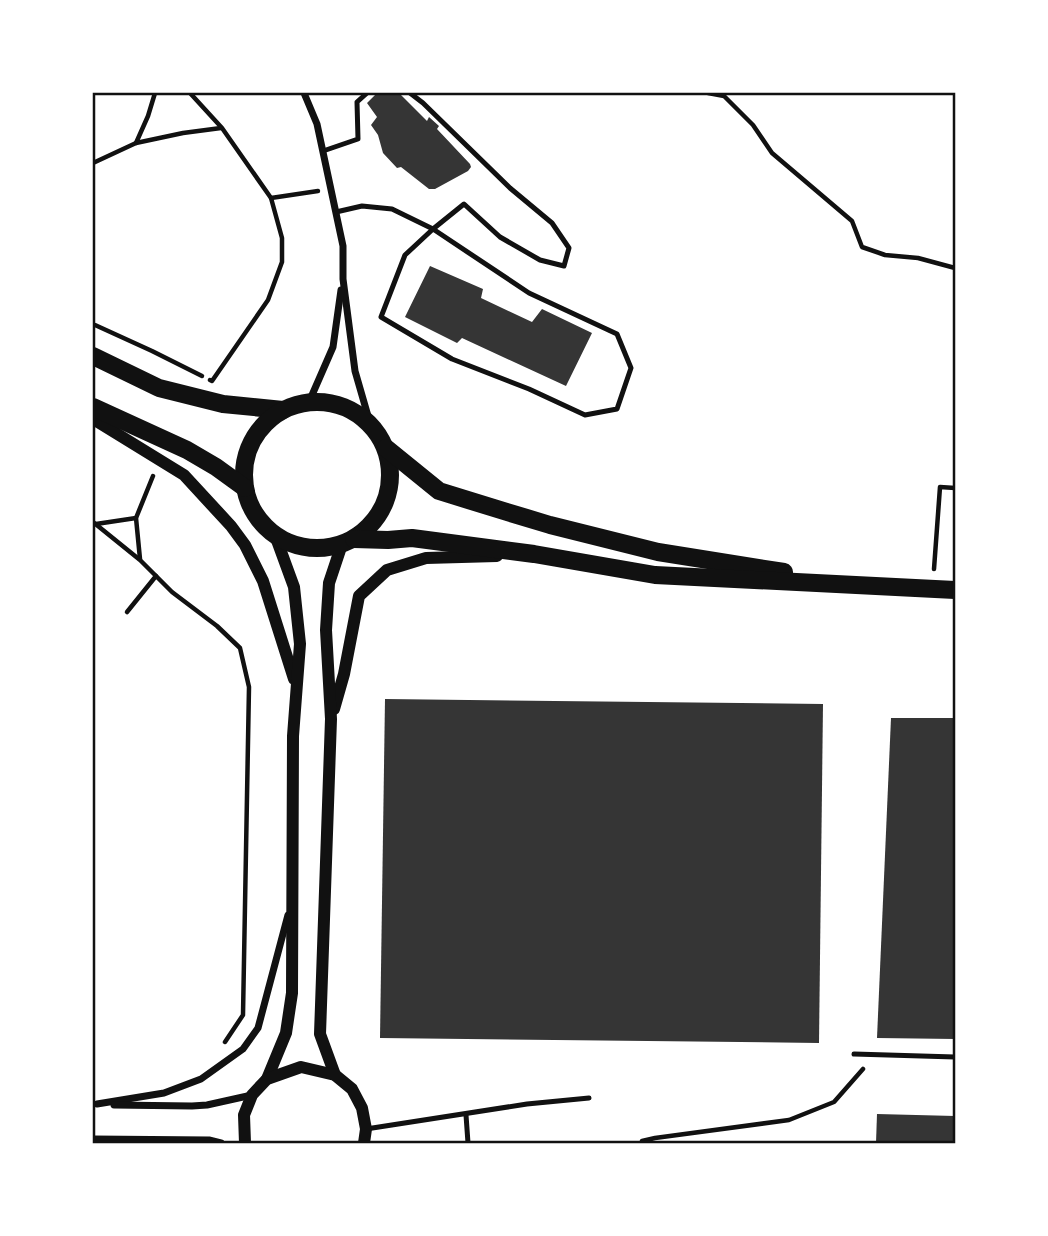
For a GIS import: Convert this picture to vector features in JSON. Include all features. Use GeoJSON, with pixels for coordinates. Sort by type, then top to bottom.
{"type":"FeatureCollection","features":[{"type":"Feature","properties":{"kind":"main road"},"geometry":{"type":"LineString","coordinates":[[93,356],[159,388],[222,404],[283,410]]}},
{"type":"Feature","properties":{"kind":"main road"},"geometry":{"type":"LineString","coordinates":[[877,587],[658,552],[550,525],[439,491],[386,447],[370,423],[342,405],[309,402],[283,410],[264,424],[251,443],[244,465],[245,488],[255,514],[275,535],[296,545],[319,548],[348,542],[412,538],[534,554],[655,575],[932,590],[955,590]]}},
{"type":"Feature","properties":{"kind":"main road"},"geometry":{"type":"LineString","coordinates":[[93,407],[187,450],[245,488]]}},
{"type":"Feature","properties":{"kind":"main road"},"geometry":{"type":"LineString","coordinates":[[348,542],[374,522],[387,499],[391,473],[386,447]]}},
{"type":"Feature","properties":{"kind":"street"},"geometry":{"type":"LineString","coordinates":[[304,93],[317,124],[343,246],[343,279],[355,371],[370,423]]}},
{"type":"Feature","properties":{"kind":"street"},"geometry":{"type":"LineString","coordinates":[[309,402],[333,347],[343,279]]}},
{"type":"Feature","properties":{"kind":"street"},"geometry":{"type":"LineString","coordinates":[[93,419],[184,475],[231,526],[245,545],[263,582],[296,685]]}},
{"type":"Feature","properties":{"kind":"street"},"geometry":{"type":"LineString","coordinates":[[245,1143],[244,1115],[252,1095],[267,1079],[286,1033],[292,993],[293,736],[300,644],[294,587],[275,535]]}},
{"type":"Feature","properties":{"kind":"street"},"geometry":{"type":"LineString","coordinates":[[335,1076],[320,1034],[331,719],[326,630],[329,583],[348,542]]}},
{"type":"Feature","properties":{"kind":"street"},"geometry":{"type":"LineString","coordinates":[[331,719],[344,674],[359,596],[387,570],[426,558],[534,554]]}},
{"type":"Feature","properties":{"kind":"street"},"geometry":{"type":"LineString","coordinates":[[95,1104],[163,1093],[201,1079],[243,1049],[258,1028],[293,897]]}},
{"type":"Feature","properties":{"kind":"street"},"geometry":{"type":"LineString","coordinates":[[267,1079],[302,1067],[335,1076],[352,1089],[362,1108],[366,1129],[364,1143]]}},
{"type":"Feature","properties":{"kind":"street"},"geometry":{"type":"LineString","coordinates":[[95,1104],[192,1106],[252,1095]]}},
{"type":"Feature","properties":{"kind":"street"},"geometry":{"type":"LineString","coordinates":[[93,1139],[209,1140],[221,1143]]}},
{"type":"Feature","properties":{"kind":"lane"},"geometry":{"type":"LineString","coordinates":[[323,151],[358,139],[358,102],[366,93]]}},
{"type":"Feature","properties":{"kind":"lane"},"geometry":{"type":"LineString","coordinates":[[336,212],[362,206],[392,209],[433,229],[529,293],[618,334],[631,368],[617,409],[584,415],[529,389],[452,359],[381,317],[405,255],[433,229],[464,204],[500,237],[540,260],[564,266],[569,248],[552,223],[510,188],[410,93]]}},
{"type":"Feature","properties":{"kind":"lane"},"geometry":{"type":"LineString","coordinates":[[854,1054],[955,1057]]}},
{"type":"Feature","properties":{"kind":"lane"},"geometry":{"type":"LineString","coordinates":[[366,1129],[527,1104],[589,1098]]}},
{"type":"Feature","properties":{"kind":"lane"},"geometry":{"type":"LineString","coordinates":[[467,1115],[468,1143]]}},
{"type":"Feature","properties":{"kind":"path"},"geometry":{"type":"LineString","coordinates":[[136,143],[155,93]]}},
{"type":"Feature","properties":{"kind":"path"},"geometry":{"type":"LineString","coordinates":[[95,325],[212,381],[268,300],[282,262],[282,238],[271,198],[222,128],[190,93]]}},
{"type":"Feature","properties":{"kind":"path"},"geometry":{"type":"LineString","coordinates":[[708,93],[724,96],[754,125],[772,153],[852,221],[862,247],[886,255],[918,258],[955,268]]}},
{"type":"Feature","properties":{"kind":"path"},"geometry":{"type":"LineString","coordinates":[[93,163],[136,143],[222,128]]}},
{"type":"Feature","properties":{"kind":"path"},"geometry":{"type":"LineString","coordinates":[[271,198],[331,189]]}},
{"type":"Feature","properties":{"kind":"path"},"geometry":{"type":"LineString","coordinates":[[140,560],[136,517],[156,468]]}},
{"type":"Feature","properties":{"kind":"path"},"geometry":{"type":"LineString","coordinates":[[932,590],[940,487],[955,488]]}},
{"type":"Feature","properties":{"kind":"path"},"geometry":{"type":"LineString","coordinates":[[94,523],[136,517]]}},
{"type":"Feature","properties":{"kind":"path"},"geometry":{"type":"LineString","coordinates":[[94,523],[240,648],[249,687],[243,1015],[219,1051]]}},
{"type":"Feature","properties":{"kind":"path"},"geometry":{"type":"LineString","coordinates":[[127,612],[156,576]]}},
{"type":"Feature","properties":{"kind":"path"},"geometry":{"type":"LineString","coordinates":[[642,1141],[789,1120],[834,1102],[862,1071],[868,1055]]}},
{"type":"Feature","properties":{"kind":"building"},"geometry":{"type":"Polygon","coordinates":[[[377,93],[399,93],[427,121],[429,117],[470,164],[468,171],[435,189],[429,189],[401,167],[397,168],[383,153],[378,135],[371,125],[377,117],[367,103],[377,93]]]}},
{"type":"Feature","properties":{"kind":"building"},"geometry":{"type":"Polygon","coordinates":[[[430,266],[483,289],[481,298],[532,322],[542,309],[592,333],[566,386],[462,338],[457,343],[405,317],[430,266]]]}},
{"type":"Feature","properties":{"kind":"building"},"geometry":{"type":"Polygon","coordinates":[[[385,699],[823,704],[819,1043],[380,1038],[385,699]]]}},
{"type":"Feature","properties":{"kind":"building"},"geometry":{"type":"Polygon","coordinates":[[[891,718],[955,718],[955,1039],[877,1038],[891,718]]]}},
{"type":"Feature","properties":{"kind":"building"},"geometry":{"type":"Polygon","coordinates":[[[877,1114],[955,1116],[955,1143],[876,1143],[877,1114]]]}}]}
